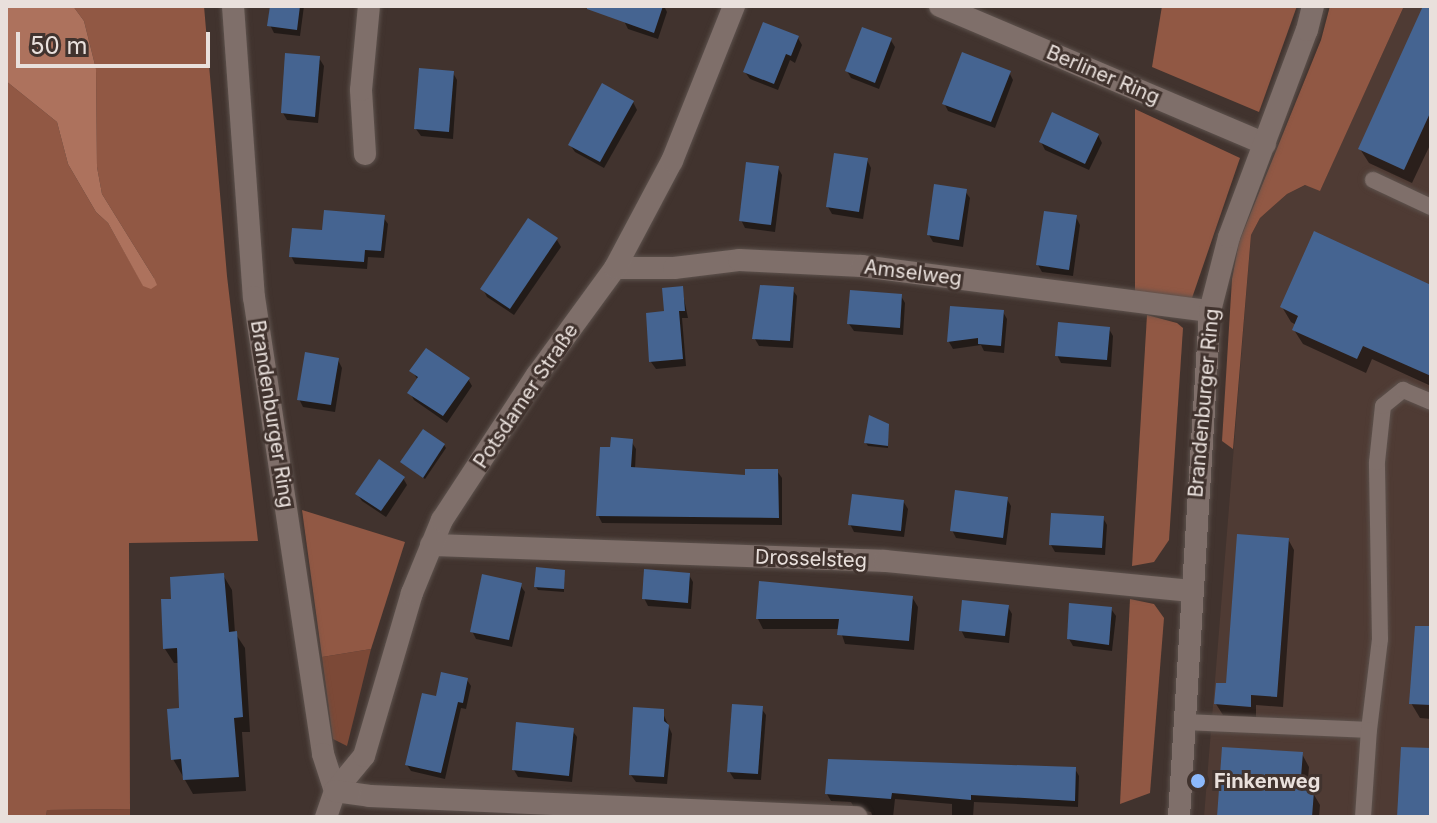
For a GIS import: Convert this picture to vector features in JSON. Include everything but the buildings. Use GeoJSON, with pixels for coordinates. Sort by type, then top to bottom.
{"type":"FeatureCollection","features":[{"type":"Feature","properties":{"kind":"street","name":"Brandenburger Ring"},"geometry":{"type":"LineString","coordinates":[[233,6],[254,297],[323,754],[335,791]]}},
{"type":"Feature","properties":{"kind":"street"},"geometry":{"type":"LineString","coordinates":[[365,154],[361,90],[369,6]]}},
{"type":"Feature","properties":{"kind":"street","name":"Potsdamer Straße"},"geometry":{"type":"LineString","coordinates":[[335,791],[364,756],[412,593],[442,520],[537,375],[615,268],[672,161],[734,6]]}},
{"type":"Feature","properties":{"kind":"street","name":"Berliner Ring"},"geometry":{"type":"LineString","coordinates":[[940,6],[1265,144]]}},
{"type":"Feature","properties":{"kind":"street","name":"Brandenburger Ring"},"geometry":{"type":"LineString","coordinates":[[1179,817],[1210,311],[1229,237],[1313,6]]}},
{"type":"Feature","properties":{"kind":"street","name":"Amselweg"},"geometry":{"type":"LineString","coordinates":[[615,268],[674,268],[739,260],[862,266],[1210,311]]}},
{"type":"Feature","properties":{"kind":"street","name":"Drosselsteg"},"geometry":{"type":"LineString","coordinates":[[431,545],[885,561],[1191,591]]}},
{"type":"Feature","properties":{"kind":"street"},"geometry":{"type":"LineString","coordinates":[[326,817],[335,791],[370,796],[857,817]]}},
{"type":"Feature","properties":{"kind":"lane"},"geometry":{"type":"LineString","coordinates":[[1373,180],[1431,207]]}},
{"type":"Feature","properties":{"kind":"lane"},"geometry":{"type":"LineString","coordinates":[[1363,817],[1380,639],[1377,462],[1383,406],[1403,390],[1431,402]]}},
{"type":"Feature","properties":{"kind":"lane"},"geometry":{"type":"LineString","coordinates":[[1186,722],[1369,730]]}},
{"type":"Feature","properties":{"kind":"shaded area"},"geometry":{"type":"Polygon","coordinates":[[[6,6],[73,6],[84,21],[96,69],[97,167],[102,194],[154,278],[157,285],[151,289],[143,286],[108,223],[96,212],[68,164],[57,122],[6,81],[6,6]]]}},
{"type":"Feature","properties":{"kind":"shaded area"},"geometry":{"type":"Polygon","coordinates":[[[73,6],[204,6],[227,276],[258,541],[129,543],[130,809],[47,810],[46,817],[6,817],[6,81],[57,122],[68,164],[96,212],[108,223],[143,285],[154,278],[102,194],[97,167],[96,69],[84,21],[73,6]]]}},
{"type":"Feature","properties":{"kind":"shaded area"},"geometry":{"type":"Polygon","coordinates":[[[1162,6],[1297,6],[1259,112],[1152,67],[1162,6]]]}},
{"type":"Feature","properties":{"kind":"shaded area"},"geometry":{"type":"Polygon","coordinates":[[[1330,6],[1404,6],[1320,191],[1305,185],[1287,194],[1260,218],[1251,235],[1233,449],[1222,441],[1232,279],[1239,242],[1321,40],[1330,6]]]}},
{"type":"Feature","properties":{"kind":"shaded area"},"geometry":{"type":"Polygon","coordinates":[[[1404,6],[1431,6],[1431,817],[1204,817],[1251,235],[1260,218],[1287,194],[1306,185],[1320,190],[1404,6]]]}},
{"type":"Feature","properties":{"kind":"shaded area"},"geometry":{"type":"Polygon","coordinates":[[[1135,109],[1240,158],[1192,298],[1135,292],[1135,109]]]}},
{"type":"Feature","properties":{"kind":"shaded area"},"geometry":{"type":"Polygon","coordinates":[[[1147,315],[1177,323],[1183,328],[1169,540],[1154,562],[1132,566],[1147,315]]]}},
{"type":"Feature","properties":{"kind":"shaded area"},"geometry":{"type":"Polygon","coordinates":[[[302,510],[405,542],[371,649],[322,657],[302,510]]]}},
{"type":"Feature","properties":{"kind":"shaded area"},"geometry":{"type":"Polygon","coordinates":[[[1130,599],[1154,604],[1164,618],[1150,793],[1120,804],[1130,599]]]}},
{"type":"Feature","properties":{"kind":"shaded area"},"geometry":{"type":"Polygon","coordinates":[[[371,649],[347,746],[333,739],[322,657],[371,649]]]}},
{"type":"Feature","properties":{"kind":"shaded area"},"geometry":{"type":"Polygon","coordinates":[[[130,809],[130,817],[46,817],[47,810],[130,809]]]}},
{"type":"Feature","properties":{"kind":"place","name":"Finkenweg"},"geometry":{"type":"Point","coordinates":[1198,781]}}]}
